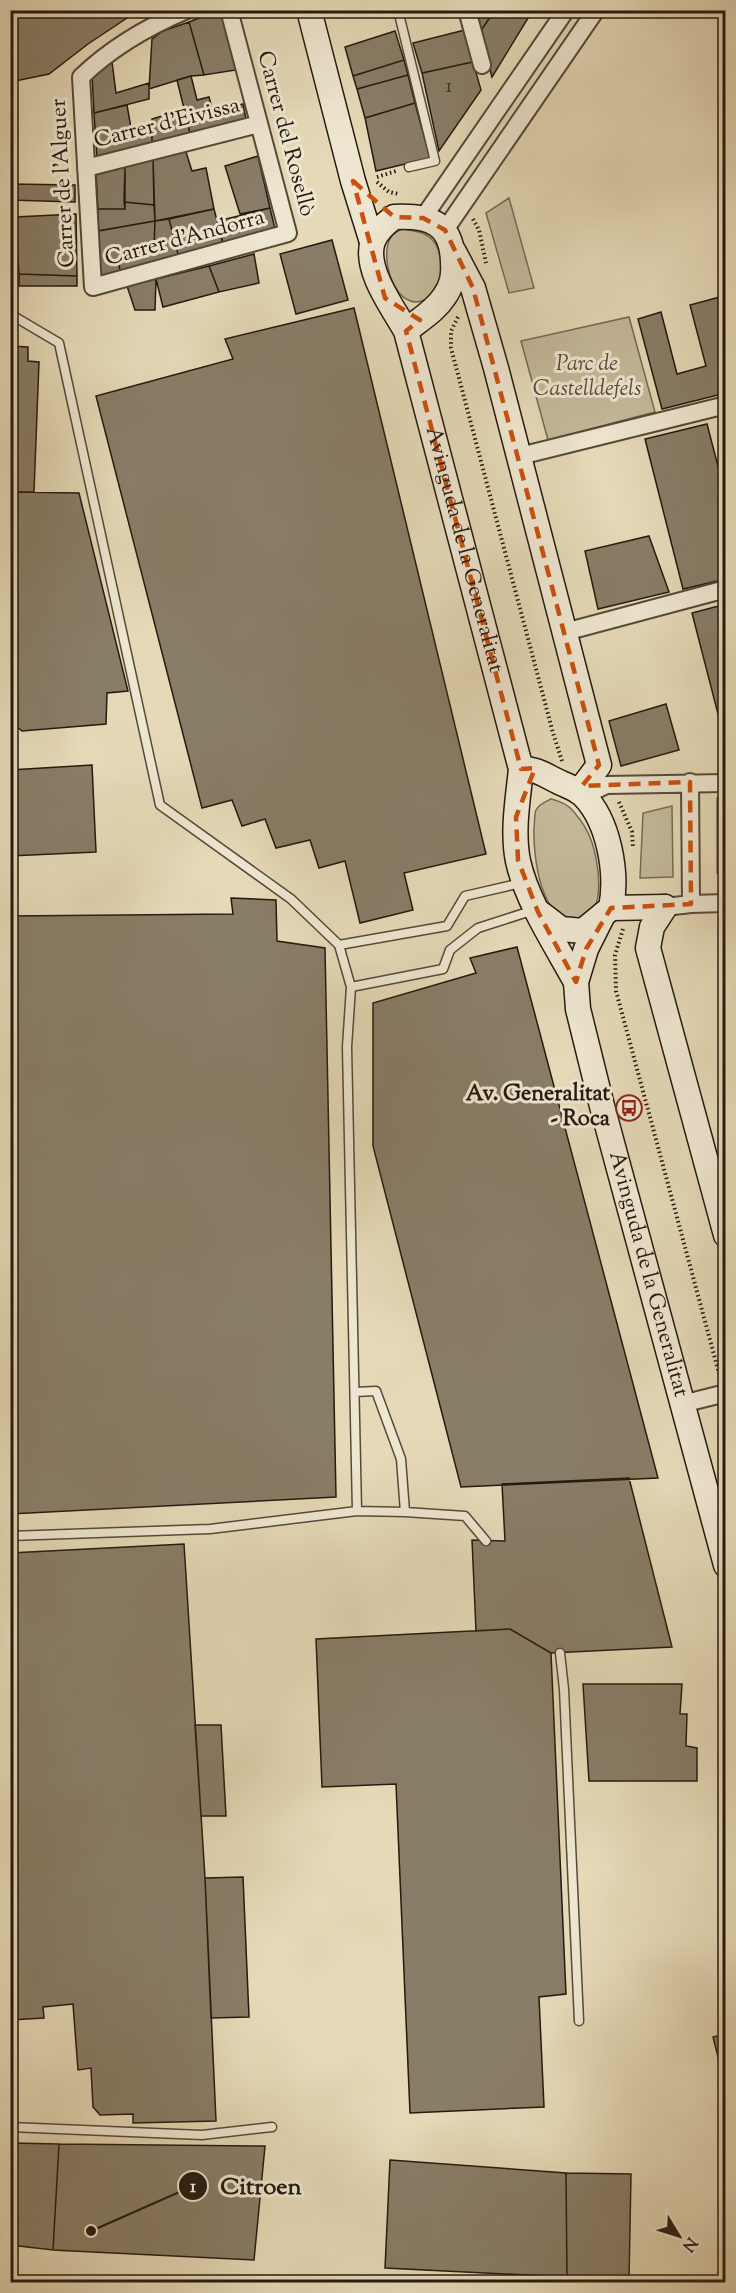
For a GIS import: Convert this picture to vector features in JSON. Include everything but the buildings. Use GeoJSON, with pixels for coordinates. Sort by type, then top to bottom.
{"type":"FeatureCollection","features":[{"type":"Feature","properties":{"kind":"street","name":"Carrer de l'Alguer"},"geometry":{"type":"LineString","coordinates":[[93,287],[81,76],[102,57],[168,18],[187,10]]}},
{"type":"Feature","properties":{"kind":"street","name":"Carrer del Rosellò"},"geometry":{"type":"LineString","coordinates":[[229,10],[288,233]]}},
{"type":"Feature","properties":{"kind":"street"},"geometry":{"type":"LineString","coordinates":[[309,10],[353,180],[372,242],[373,265],[379,286],[393,307],[410,315],[427,315]]}},
{"type":"Feature","properties":{"kind":"street"},"geometry":{"type":"LineString","coordinates":[[467,10],[482,65]]}},
{"type":"Feature","properties":{"kind":"street"},"geometry":{"type":"LineString","coordinates":[[423,218],[566,10]]}},
{"type":"Feature","properties":{"kind":"street"},"geometry":{"type":"LineString","coordinates":[[406,331],[436,307],[451,286],[453,272],[449,240],[596,10]]}},
{"type":"Feature","properties":{"kind":"street","name":"Carrer d'Eivissa"},"geometry":{"type":"LineString","coordinates":[[86,168],[259,124]]}},
{"type":"Feature","properties":{"kind":"street"},"geometry":{"type":"LineString","coordinates":[[353,180],[369,197],[394,217],[423,218],[449,240],[473,288],[520,456],[599,765],[575,790]]}},
{"type":"Feature","properties":{"kind":"street"},"geometry":{"type":"LineString","coordinates":[[372,242],[382,227],[394,217]]}},
{"type":"Feature","properties":{"kind":"street","name":"Carrer d'Andorra"},"geometry":{"type":"LineString","coordinates":[[93,287],[288,233]]}},
{"type":"Feature","properties":{"kind":"street","name":"Avinguda de la Generalitat"},"geometry":{"type":"LineString","coordinates":[[393,307],[406,331],[521,769]]}},
{"type":"Feature","properties":{"kind":"street"},"geometry":{"type":"LineString","coordinates":[[520,456],[726,405]]}},
{"type":"Feature","properties":{"kind":"street"},"geometry":{"type":"LineString","coordinates":[[565,633],[726,589]]}},
{"type":"Feature","properties":{"kind":"street"},"geometry":{"type":"LineString","coordinates":[[532,768],[575,790],[594,810],[610,846],[616,910],[586,949],[576,982],[538,910],[518,860],[516,817],[521,769],[532,768]]}},
{"type":"Feature","properties":{"kind":"street"},"geometry":{"type":"LineString","coordinates":[[516,817],[526,790],[543,782],[575,790],[606,785],[726,783]]}},
{"type":"Feature","properties":{"kind":"street"},"geometry":{"type":"LineString","coordinates":[[690,782],[692,904]]}},
{"type":"Feature","properties":{"kind":"street"},"geometry":{"type":"LineString","coordinates":[[538,910],[561,929],[583,931],[616,910],[726,903]]}},
{"type":"Feature","properties":{"kind":"street"},"geometry":{"type":"LineString","coordinates":[[665,907],[652,927],[648,948],[726,1235]]}},
{"type":"Feature","properties":{"kind":"street","name":"Avinguda de la Generalitat"},"geometry":{"type":"LineString","coordinates":[[576,982],[578,1009],[599,1095],[726,1565]]}},
{"type":"Feature","properties":{"kind":"street"},"geometry":{"type":"LineString","coordinates":[[682,1404],[725,1393]]}},
{"type":"Feature","properties":{"kind":"lane"},"geometry":{"type":"LineString","coordinates":[[398,10],[435,161],[409,167]]}},
{"type":"Feature","properties":{"kind":"lane"},"geometry":{"type":"LineString","coordinates":[[10,314],[59,344],[160,805],[291,899],[339,945],[351,987],[347,1047],[357,1511]]}},
{"type":"Feature","properties":{"kind":"lane"},"geometry":{"type":"LineString","coordinates":[[339,945],[447,926],[465,896],[525,882]]}},
{"type":"Feature","properties":{"kind":"lane"},"geometry":{"type":"LineString","coordinates":[[351,987],[443,969],[450,950],[478,928],[538,910]]}},
{"type":"Feature","properties":{"kind":"lane"},"geometry":{"type":"LineString","coordinates":[[355,1392],[376,1391],[400,1459],[405,1512]]}},
{"type":"Feature","properties":{"kind":"lane"},"geometry":{"type":"LineString","coordinates":[[10,1536],[210,1529],[357,1511],[465,1516],[486,1541]]}},
{"type":"Feature","properties":{"kind":"lane"},"geometry":{"type":"LineString","coordinates":[[560,1653],[564,1689],[579,2021]]}},
{"type":"Feature","properties":{"kind":"lane"},"geometry":{"type":"LineString","coordinates":[[10,2127],[202,2135],[272,2127]]}},
{"type":"Feature","properties":{"kind":"path"},"geometry":{"type":"LineString","coordinates":[[377,177],[409,167]]}},
{"type":"Feature","properties":{"kind":"path","name":"Avinguda de la Generalitat"},"geometry":{"type":"LineString","coordinates":[[616,910],[620,935],[615,955],[616,991],[725,1393]]}},
{"type":"Feature","properties":{"kind":"highlighted area"},"geometry":{"type":"Polygon","coordinates":[[[353,181],[394,217],[423,218],[445,230],[473,288],[599,765],[582,786],[690,782],[691,904],[611,908],[586,949],[576,982],[538,912],[518,860],[516,817],[535,768],[521,769],[406,331],[420,320],[385,298],[353,181]]]}},
{"type":"Feature","properties":{"kind":"green space"},"geometry":{"type":"Polygon","coordinates":[[[509,198],[534,288],[509,293],[486,213],[509,198]]]}},
{"type":"Feature","properties":{"kind":"green space"},"geometry":{"type":"Polygon","coordinates":[[[402,229],[428,236],[439,250],[442,270],[440,279],[432,295],[424,300],[414,302],[405,298],[392,281],[388,269],[388,246],[392,236],[402,229]]]}},
{"type":"Feature","properties":{"kind":"green space","name":"Parc de Castelldefels"},"geometry":{"type":"Polygon","coordinates":[[[629,317],[655,412],[548,440],[521,341],[629,317]]]}},
{"type":"Feature","properties":{"kind":"green space"},"geometry":{"type":"Polygon","coordinates":[[[717,798],[725,798],[725,874],[717,873],[717,798]]]}},
{"type":"Feature","properties":{"kind":"green space"},"geometry":{"type":"Polygon","coordinates":[[[551,799],[564,803],[572,809],[590,836],[594,848],[598,871],[598,896],[595,907],[589,915],[581,919],[567,919],[556,912],[548,901],[538,871],[534,840],[535,814],[542,803],[551,799]]]}},
{"type":"Feature","properties":{"kind":"green space"},"geometry":{"type":"Polygon","coordinates":[[[672,806],[673,877],[640,878],[643,813],[672,806]]]}},
{"type":"Feature","properties":{"kind":"place","name":"Av. Generalitat - Roca"},"geometry":{"type":"Point","coordinates":[629,1108]}},
{"type":"Feature","properties":{"kind":"place","name":"Citroen"},"geometry":{"type":"Point","coordinates":[91,2231]}}]}
